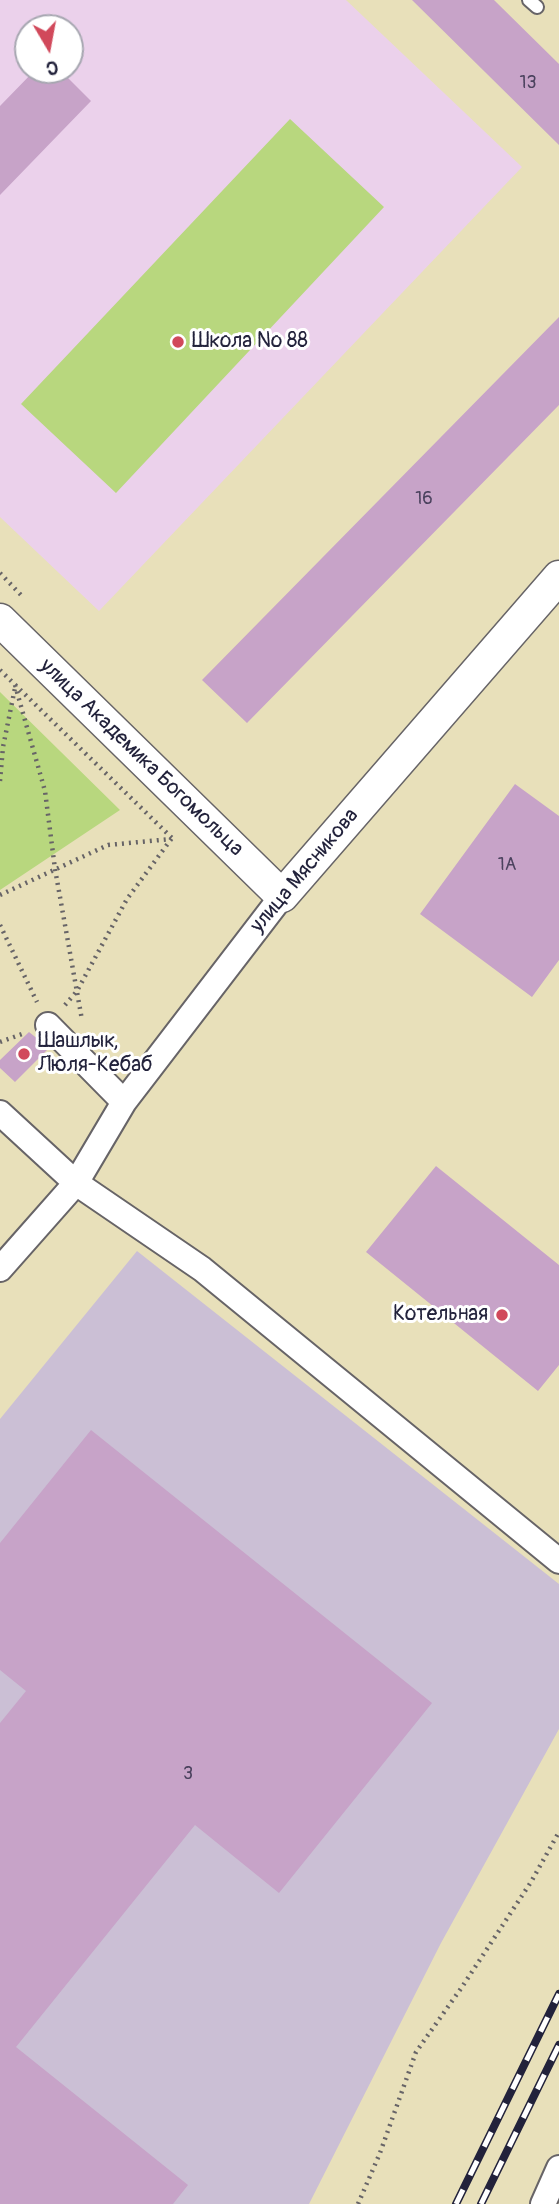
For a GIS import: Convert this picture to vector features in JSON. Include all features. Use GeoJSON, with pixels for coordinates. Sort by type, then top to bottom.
{"type":"FeatureCollection","features":[{"type":"Feature","properties":{"kind":"street","name":"улица Мясникова"},"geometry":{"type":"LineString","coordinates":[[0,1269],[76,1183],[124,1101],[282,896],[559,577]]}},
{"type":"Feature","properties":{"kind":"street","name":"улица Академика Богомольца"},"geometry":{"type":"LineString","coordinates":[[0,620],[282,896]]}},
{"type":"Feature","properties":{"kind":"street"},"geometry":{"type":"LineString","coordinates":[[48,1025],[124,1101]]}},
{"type":"Feature","properties":{"kind":"street"},"geometry":{"type":"LineString","coordinates":[[0,1113],[76,1183],[202,1269],[559,1561]]}},
{"type":"Feature","properties":{"kind":"street"},"geometry":{"type":"LineString","coordinates":[[543,2204],[559,2168]]}},
{"type":"Feature","properties":{"kind":"path"},"geometry":{"type":"LineString","coordinates":[[0,670],[172,838]]}},
{"type":"Feature","properties":{"kind":"path"},"geometry":{"type":"LineString","coordinates":[[0,781],[15,685]]}},
{"type":"Feature","properties":{"kind":"path"},"geometry":{"type":"LineString","coordinates":[[15,685],[45,791],[55,869],[92,1069]]}},
{"type":"Feature","properties":{"kind":"path"},"geometry":{"type":"LineString","coordinates":[[0,895],[108,845],[172,838]]}},
{"type":"Feature","properties":{"kind":"path"},"geometry":{"type":"LineString","coordinates":[[0,1042],[48,1025],[77,991],[127,899],[172,838]]}},
{"type":"Feature","properties":{"kind":"path"},"geometry":{"type":"LineString","coordinates":[[0,925],[48,1025]]}},
{"type":"Feature","properties":{"kind":"path"},"geometry":{"type":"LineString","coordinates":[[358,2204],[380,2153],[416,2052],[523,1894],[559,1832]]}},
{"type":"Feature","properties":{"kind":"shaded area","name":"Школа № 88"},"geometry":{"type":"Polygon","coordinates":[[[0,0],[346,0],[522,167],[99,611],[0,517],[0,0]]]}},
{"type":"Feature","properties":{"kind":"shaded area"},"geometry":{"type":"Polygon","coordinates":[[[137,1251],[559,1584],[559,1729],[441,1943],[309,2204],[0,2204],[0,1419],[137,1251]]]}},
{"type":"Feature","properties":{"kind":"green space"},"geometry":{"type":"Polygon","coordinates":[[[290,119],[384,207],[116,493],[21,404],[290,119]]]}},
{"type":"Feature","properties":{"kind":"green space"},"geometry":{"type":"Polygon","coordinates":[[[0,692],[120,810],[0,890],[0,692]]]}},
{"type":"Feature","properties":{"kind":"building"},"geometry":{"type":"Polygon","coordinates":[[[412,0],[494,0],[559,64],[559,145],[412,0]]]}},
{"type":"Feature","properties":{"kind":"building"},"geometry":{"type":"Polygon","coordinates":[[[21,84],[74,84],[91,101],[0,195],[0,106],[21,84]]]}},
{"type":"Feature","properties":{"kind":"building"},"geometry":{"type":"Polygon","coordinates":[[[559,317],[559,405],[247,723],[202,680],[559,317]]]}},
{"type":"Feature","properties":{"kind":"building"},"geometry":{"type":"Polygon","coordinates":[[[515,784],[559,816],[559,960],[532,997],[420,914],[515,784]]]}},
{"type":"Feature","properties":{"kind":"building","name":"Шашлык, Люля-Кебаб"},"geometry":{"type":"Polygon","coordinates":[[[29,1032],[49,1048],[15,1082],[0,1068],[0,1060],[29,1032]]]}},
{"type":"Feature","properties":{"kind":"building","name":"Котельная"},"geometry":{"type":"Polygon","coordinates":[[[436,1166],[559,1265],[559,1365],[538,1391],[366,1252],[436,1166]]]}},
{"type":"Feature","properties":{"kind":"building"},"geometry":{"type":"Polygon","coordinates":[[[91,1430],[432,1703],[279,1893],[195,1825],[16,2047],[188,2185],[173,2204],[0,2204],[0,1723],[26,1691],[0,1670],[0,1543],[91,1430]]]}},
{"type":"Feature","properties":{"kind":"railway"},"geometry":{"type":"LineString","coordinates":[[456,2204],[559,1994]]}},
{"type":"Feature","properties":{"kind":"railway"},"geometry":{"type":"LineString","coordinates":[[481,2204],[559,2045]]}},
{"type":"Feature","properties":{"kind":"place","name":"Школа № 88"},"geometry":{"type":"Point","coordinates":[178,342]}},
{"type":"Feature","properties":{"kind":"place","name":"Шашлык, Люля-Кебаб"},"geometry":{"type":"Point","coordinates":[24,1054]}},
{"type":"Feature","properties":{"kind":"place","name":"Котельная"},"geometry":{"type":"Point","coordinates":[502,1315]}}]}
